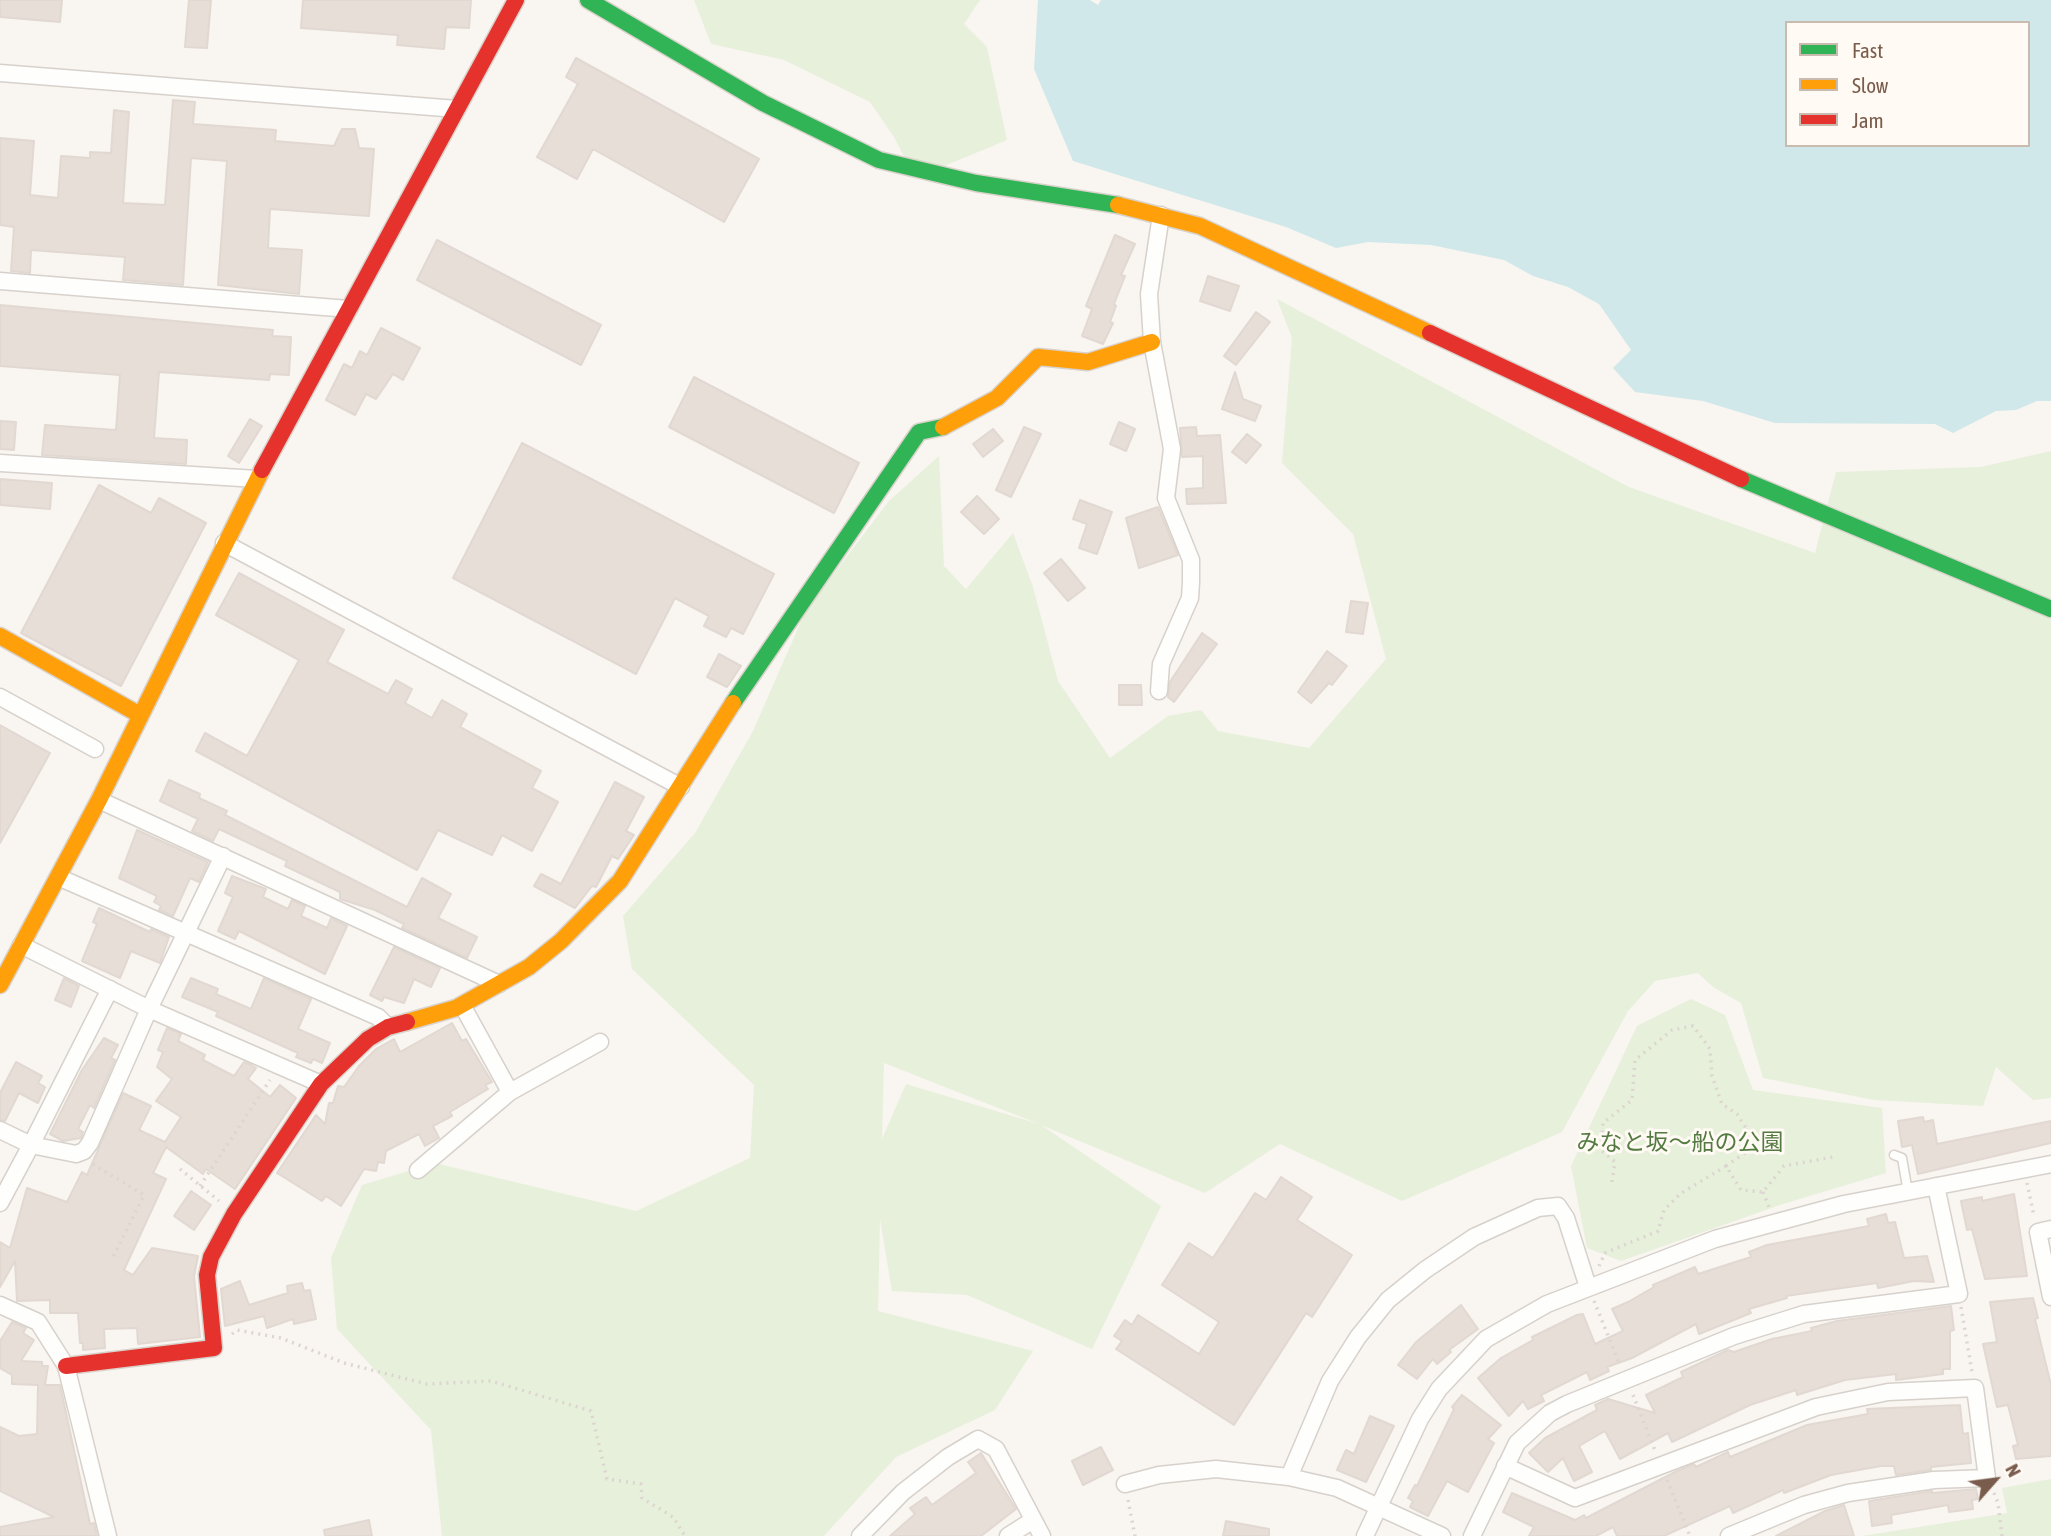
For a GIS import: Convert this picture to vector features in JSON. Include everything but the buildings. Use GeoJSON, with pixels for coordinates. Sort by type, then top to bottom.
{"type":"FeatureCollection","features":[{"type":"Feature","properties":{"kind":"street"},"geometry":{"type":"LineString","coordinates":[[0,985],[99,800],[257,479],[516,0]]}},
{"type":"Feature","properties":{"kind":"street"},"geometry":{"type":"LineString","coordinates":[[588,0],[763,103],[879,160],[963,180],[1098,201],[1200,226],[1784,499],[2051,609]]}},
{"type":"Feature","properties":{"kind":"street"},"geometry":{"type":"LineString","coordinates":[[0,73],[457,109]]}},
{"type":"Feature","properties":{"kind":"street"},"geometry":{"type":"LineString","coordinates":[[1159,691],[1161,664],[1190,598],[1191,582],[1191,560],[1166,498],[1172,449],[1152,342],[1149,294],[1161,215]]}},
{"type":"Feature","properties":{"kind":"street"},"geometry":{"type":"LineString","coordinates":[[0,281],[349,309]]}},
{"type":"Feature","properties":{"kind":"street"},"geometry":{"type":"LineString","coordinates":[[66,1366],[214,1348],[207,1275],[211,1257],[234,1214],[321,1084],[368,1039],[388,1027],[462,1005],[550,951],[620,881],[764,653],[919,432],[940,428],[979,410],[997,398],[1038,357],[1088,362],[1152,342]]}},
{"type":"Feature","properties":{"kind":"street"},"geometry":{"type":"LineString","coordinates":[[0,463],[257,479]]}},
{"type":"Feature","properties":{"kind":"street"},"geometry":{"type":"LineString","coordinates":[[224,543],[681,787]]}},
{"type":"Feature","properties":{"kind":"street"},"geometry":{"type":"LineString","coordinates":[[0,636],[140,715]]}},
{"type":"Feature","properties":{"kind":"street"},"geometry":{"type":"LineString","coordinates":[[0,696],[95,749]]}},
{"type":"Feature","properties":{"kind":"street"},"geometry":{"type":"LineString","coordinates":[[99,800],[499,984]]}},
{"type":"Feature","properties":{"kind":"street"},"geometry":{"type":"LineString","coordinates":[[0,1130],[32,1144],[66,1153],[84,1151],[223,856]]}},
{"type":"Feature","properties":{"kind":"street"},"geometry":{"type":"LineString","coordinates":[[58,877],[378,1017],[388,1027]]}},
{"type":"Feature","properties":{"kind":"street"},"geometry":{"type":"LineString","coordinates":[[21,945],[149,1009],[321,1084]]}},
{"type":"Feature","properties":{"kind":"street"},"geometry":{"type":"LineString","coordinates":[[0,1203],[110,989]]}},
{"type":"Feature","properties":{"kind":"street"},"geometry":{"type":"LineString","coordinates":[[462,1005],[510,1092]]}},
{"type":"Feature","properties":{"kind":"street"},"geometry":{"type":"LineString","coordinates":[[418,1170],[510,1092],[600,1042]]}},
{"type":"Feature","properties":{"kind":"street"},"geometry":{"type":"LineString","coordinates":[[1365,1536],[1420,1419],[1455,1370],[1486,1339],[1546,1304],[1715,1239],[1844,1204],[2051,1164]]}},
{"type":"Feature","properties":{"kind":"street"},"geometry":{"type":"LineString","coordinates":[[1472,1536],[1517,1443],[1550,1413],[1734,1336],[1804,1314],[1959,1294],[1936,1186]]}},
{"type":"Feature","properties":{"kind":"street"},"geometry":{"type":"LineString","coordinates":[[1289,1477],[1330,1381],[1358,1337],[1388,1300],[1474,1237],[1538,1208],[1558,1206],[1566,1218],[1588,1287]]}},
{"type":"Feature","properties":{"kind":"street"},"geometry":{"type":"LineString","coordinates":[[2044,1231],[2051,1297]]}},
{"type":"Feature","properties":{"kind":"street"},"geometry":{"type":"LineString","coordinates":[[2,1310],[38,1322],[66,1366],[108,1536]]}},
{"type":"Feature","properties":{"kind":"street"},"geometry":{"type":"LineString","coordinates":[[1505,1466],[1575,1498],[1816,1407],[1888,1392],[1975,1388],[1987,1478],[1934,1480],[1848,1493],[1804,1505],[1729,1536]]}},
{"type":"Feature","properties":{"kind":"street"},"geometry":{"type":"LineString","coordinates":[[860,1536],[903,1492],[948,1457],[978,1439],[996,1449],[1042,1536]]}},
{"type":"Feature","properties":{"kind":"street"},"geometry":{"type":"LineString","coordinates":[[1125,1484],[1159,1475],[1216,1469],[1289,1477],[1337,1488],[1442,1536]]}},
{"type":"Feature","properties":{"kind":"street"},"geometry":{"type":"LineString","coordinates":[[1008,1536],[1033,1520]]}},
{"type":"Feature","properties":{"kind":"lane"},"geometry":{"type":"LineString","coordinates":[[1894,1155],[1902,1157],[1908,1192]]}},
{"type":"Feature","properties":{"kind":"path"},"geometry":{"type":"LineString","coordinates":[[1612,1182],[1615,1162],[1601,1150],[1603,1123],[1632,1100],[1635,1060],[1672,1030],[1693,1026],[1710,1049],[1712,1076],[1722,1104],[1737,1114],[1746,1128],[1745,1153],[1680,1194],[1664,1210],[1658,1231],[1605,1253],[1588,1287],[1689,1536]]}},
{"type":"Feature","properties":{"kind":"path"},"geometry":{"type":"LineString","coordinates":[[200,1186],[249,1113],[257,1095],[281,1066]]}},
{"type":"Feature","properties":{"kind":"path"},"geometry":{"type":"LineString","coordinates":[[84,1151],[90,1161],[144,1195],[112,1259]]}},
{"type":"Feature","properties":{"kind":"path"},"geometry":{"type":"LineString","coordinates":[[1726,1166],[1741,1190],[1763,1192],[1784,1166],[1833,1157]]}},
{"type":"Feature","properties":{"kind":"path"},"geometry":{"type":"LineString","coordinates":[[2024,1169],[2044,1231]]}},
{"type":"Feature","properties":{"kind":"path"},"geometry":{"type":"LineString","coordinates":[[180,1170],[234,1214]]}},
{"type":"Feature","properties":{"kind":"path"},"geometry":{"type":"LineString","coordinates":[[1959,1294],[1975,1388]]}},
{"type":"Feature","properties":{"kind":"path"},"geometry":{"type":"LineString","coordinates":[[214,1348],[237,1330],[260,1334],[373,1371],[404,1375],[427,1384],[491,1381],[591,1411],[607,1479],[641,1484],[642,1499],[673,1517],[685,1536]]}},
{"type":"Feature","properties":{"kind":"path"},"geometry":{"type":"LineString","coordinates":[[1987,1478],[1998,1503],[2002,1536]]}},
{"type":"Feature","properties":{"kind":"path"},"geometry":{"type":"LineString","coordinates":[[1125,1484],[1135,1536]]}},
{"type":"Feature","properties":{"kind":"green space"},"geometry":{"type":"Polygon","coordinates":[[[694,0],[980,0],[964,24],[987,47],[1007,140],[915,178],[894,137],[870,102],[784,60],[711,44],[694,0]]]}},
{"type":"Feature","properties":{"kind":"green space"},"geometry":{"type":"Polygon","coordinates":[[[1277,299],[1629,487],[1815,553],[1836,472],[1981,467],[2051,451],[2051,1098],[2033,1100],[1996,1067],[1983,1106],[1874,1100],[1763,1078],[1741,1003],[1713,987],[1698,973],[1655,981],[1628,1011],[1562,1132],[1402,1201],[1280,1144],[1205,1193],[1041,1125],[1161,1206],[1092,1349],[967,1295],[892,1291],[880,1219],[878,1311],[1033,1351],[995,1410],[896,1457],[824,1536],[442,1536],[431,1430],[337,1329],[331,1258],[362,1185],[435,1163],[636,1211],[750,1158],[754,1085],[632,969],[623,916],[695,833],[753,731],[806,610],[889,501],[939,456],[944,566],[966,589],[1013,533],[1033,587],[1058,681],[1110,758],[1168,716],[1201,710],[1218,731],[1309,748],[1386,659],[1353,534],[1282,463],[1292,338],[1277,299]],[[884,1063],[882,1139],[906,1084],[1039,1124],[884,1063]]]}},
{"type":"Feature","properties":{"kind":"green space","name":"みなと坂〜船の公園"},"geometry":{"type":"Polygon","coordinates":[[[1691,999],[1725,1015],[1753,1090],[1882,1108],[1886,1173],[1783,1204],[1621,1261],[1587,1248],[1571,1166],[1637,1026],[1691,999]]]}},
{"type":"Feature","properties":{"kind":"green space"},"geometry":{"type":"Polygon","coordinates":[[[2051,1479],[2051,1536],[1862,1536],[2007,1513],[2002,1488],[2051,1479]]]}},
{"type":"Feature","properties":{"kind":"water"},"geometry":{"type":"Polygon","coordinates":[[[1038,0],[1090,0],[1098,5],[1101,0],[2051,0],[2051,401],[2037,401],[2016,410],[1996,411],[1953,433],[1935,424],[1775,423],[1703,401],[1635,392],[1613,368],[1631,350],[1599,304],[1568,287],[1533,276],[1504,260],[1431,245],[1368,242],[1336,248],[1286,227],[1073,161],[1034,69],[1038,0]]]}},
{"type":"Feature","properties":{"kind":"traffic: fast"},"geometry":{"type":"LineString","coordinates":[[588,0],[763,103],[879,160],[976,183],[1118,205]]}},
{"type":"Feature","properties":{"kind":"traffic: fast"},"geometry":{"type":"LineString","coordinates":[[733,703],[919,432],[943,427]]}},
{"type":"Feature","properties":{"kind":"traffic: fast"},"geometry":{"type":"LineString","coordinates":[[1741,479],[2051,609]]}},
{"type":"Feature","properties":{"kind":"traffic: slow"},"geometry":{"type":"LineString","coordinates":[[1118,205],[1200,226],[1430,333]]}},
{"type":"Feature","properties":{"kind":"traffic: slow"},"geometry":{"type":"LineString","coordinates":[[943,427],[997,398],[1038,357],[1088,362],[1152,342]]}},
{"type":"Feature","properties":{"kind":"traffic: slow"},"geometry":{"type":"LineString","coordinates":[[0,985],[99,800],[262,470]]}},
{"type":"Feature","properties":{"kind":"traffic: slow"},"geometry":{"type":"LineString","coordinates":[[0,636],[140,715]]}},
{"type":"Feature","properties":{"kind":"traffic: slow"},"geometry":{"type":"LineString","coordinates":[[407,1022],[456,1008],[529,967],[561,941],[620,881],[733,703]]}},
{"type":"Feature","properties":{"kind":"traffic: jam"},"geometry":{"type":"LineString","coordinates":[[262,470],[516,0]]}},
{"type":"Feature","properties":{"kind":"traffic: jam"},"geometry":{"type":"LineString","coordinates":[[1430,333],[1741,479]]}},
{"type":"Feature","properties":{"kind":"traffic: jam"},"geometry":{"type":"LineString","coordinates":[[66,1366],[214,1348],[207,1275],[211,1257],[234,1214],[321,1084],[368,1039],[388,1027],[407,1022]]}}]}
